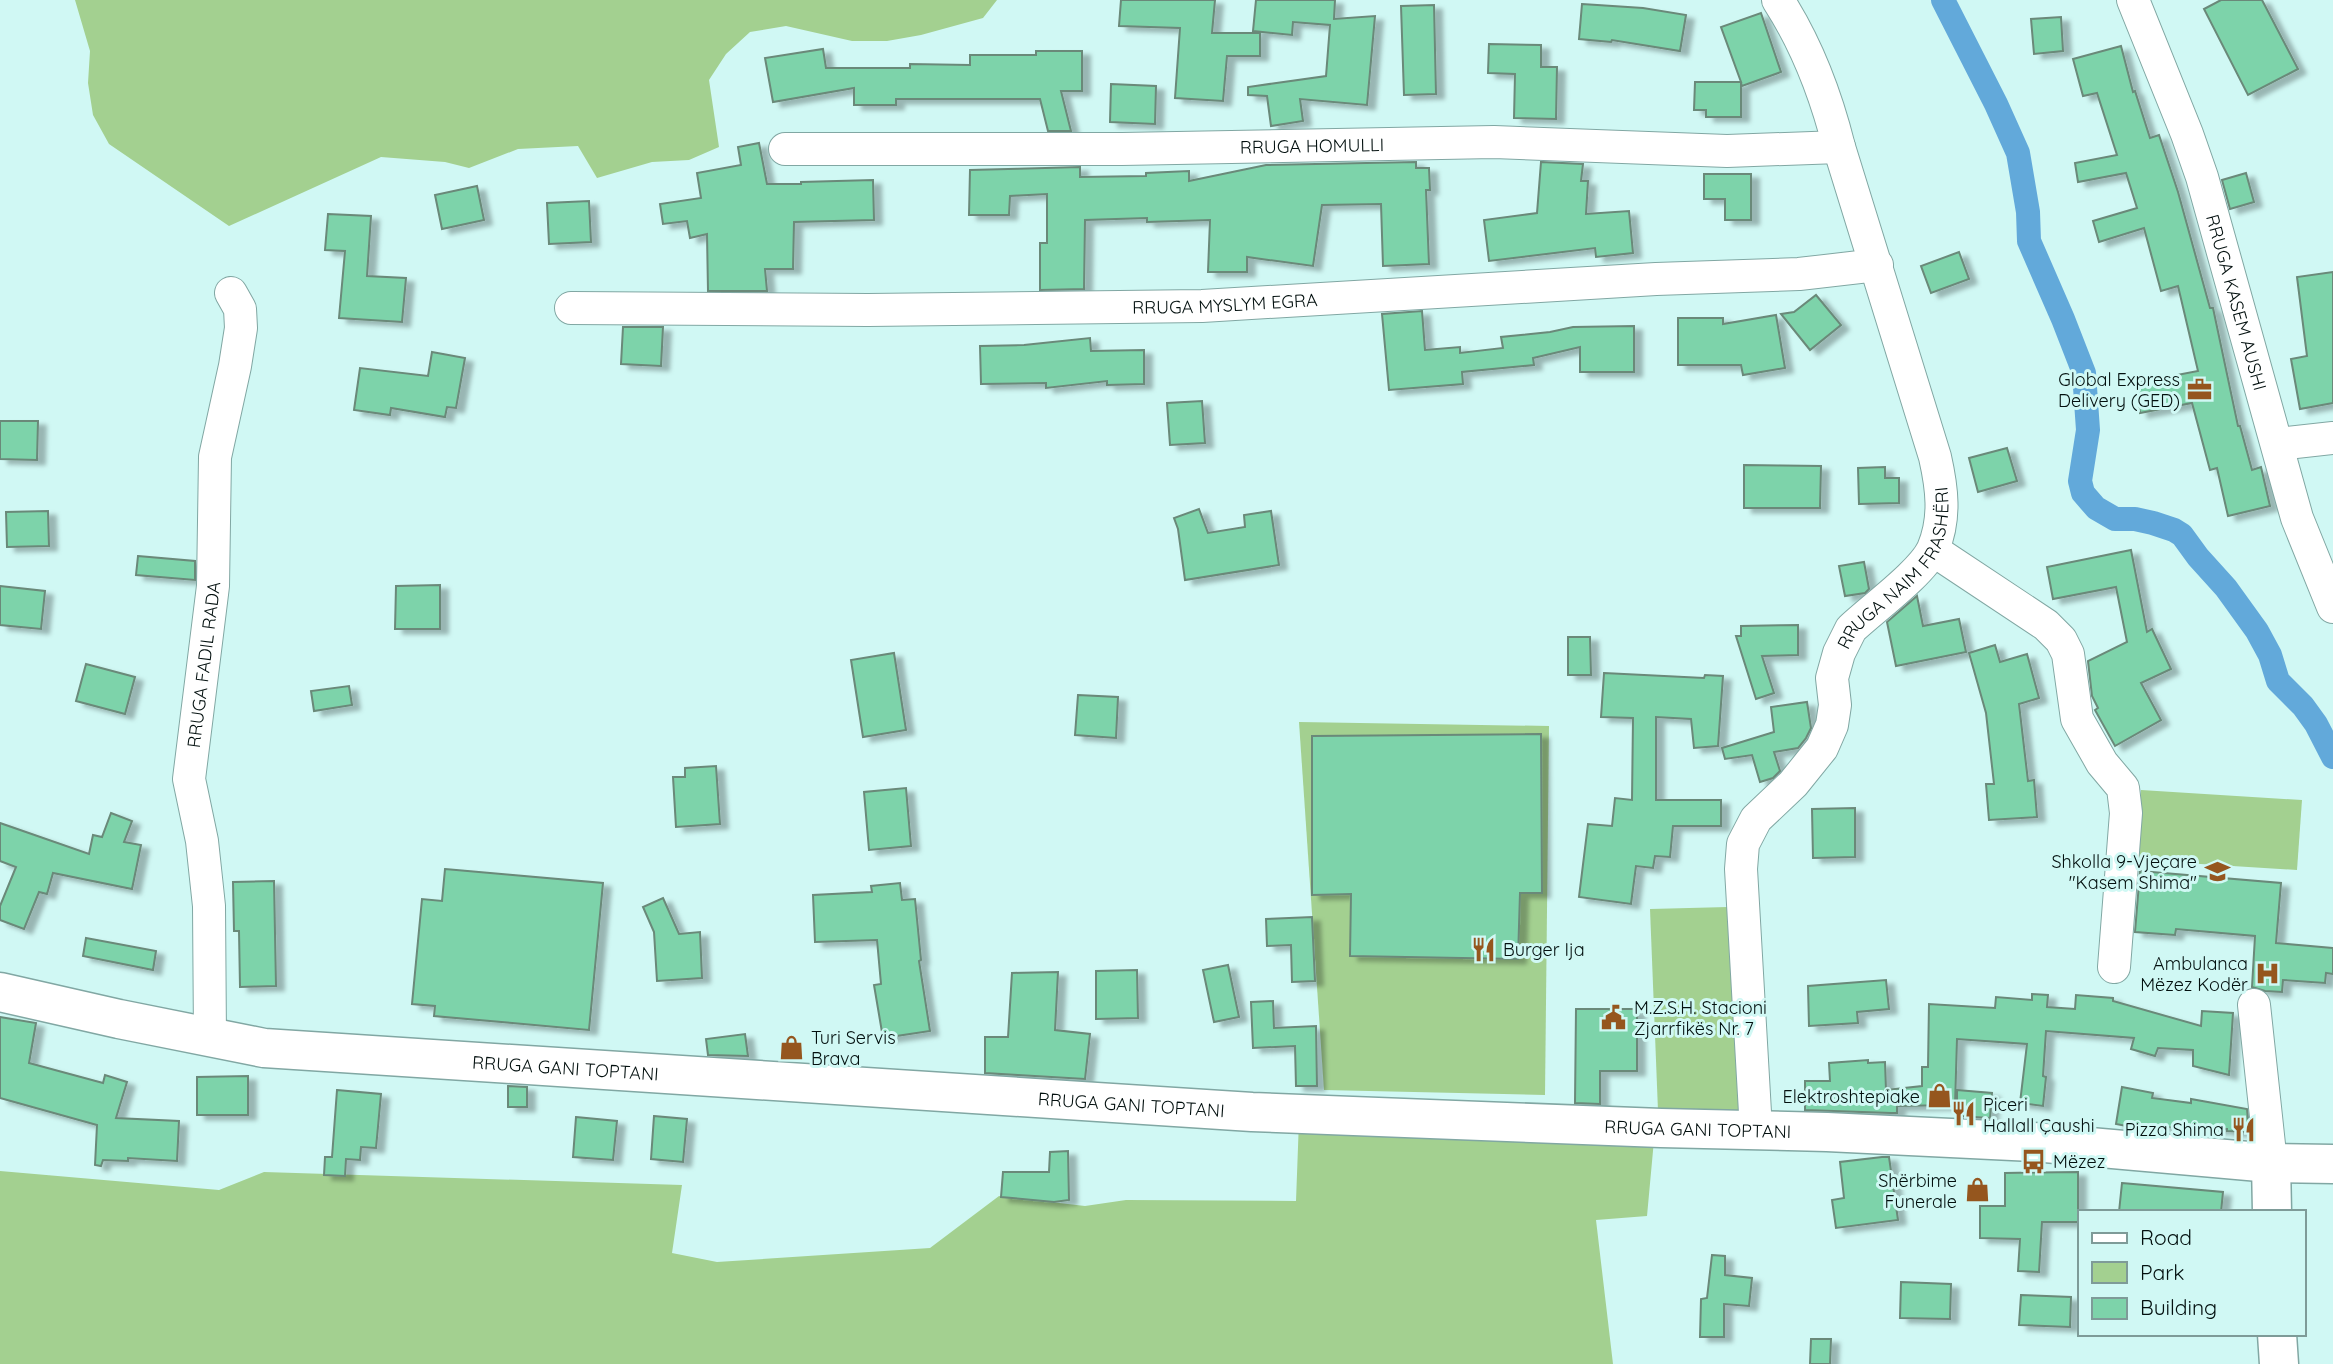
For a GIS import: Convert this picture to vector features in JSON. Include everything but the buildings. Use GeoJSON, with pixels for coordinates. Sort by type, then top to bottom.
{"type":"FeatureCollection","features":[{"type":"Feature","properties":{"kind":"main road","name":"RRUGA GANI TOPTANI"},"geometry":{"type":"LineString","coordinates":[[0,992],[264,1048],[1079,1101],[1162,1104],[1252,1112],[2034,1142],[2271,1163],[2333,1164]]}},
{"type":"Feature","properties":{"kind":"main road"},"geometry":{"type":"LineString","coordinates":[[2271,1163],[2272,1210]]}},
{"type":"Feature","properties":{"kind":"main road"},"geometry":{"type":"LineString","coordinates":[[2277,1336],[2279,1364]]}},
{"type":"Feature","properties":{"kind":"street","name":"RRUGA NAIM FRASHËRI"},"geometry":{"type":"LineString","coordinates":[[1756,1130],[1741,869],[1742,844],[1756,819],[1793,784],[1822,748],[1832,725],[1835,705],[1832,678],[1839,653],[1851,629],[1910,577],[1933,550],[1943,507],[1936,457],[1828,105],[1795,26],[1778,0]]}},
{"type":"Feature","properties":{"kind":"street","name":"RRUGA KASEM AUSHI"},"geometry":{"type":"LineString","coordinates":[[2133,0],[2199,166],[2297,517],[2326,571],[2333,607]]}},
{"type":"Feature","properties":{"kind":"street","name":"RRUGA HOMULLI"},"geometry":{"type":"LineString","coordinates":[[785,149],[1122,149],[1485,142],[1727,151],[1839,148]]}},
{"type":"Feature","properties":{"kind":"street","name":"RRUGA MYSLYM EGRA"},"geometry":{"type":"LineString","coordinates":[[571,308],[867,310],[1202,306],[1656,279],[1799,274],[1877,265]]}},
{"type":"Feature","properties":{"kind":"street","name":"RRUGA FADIL RADA"},"geometry":{"type":"LineString","coordinates":[[210,1038],[209,906],[202,841],[189,779],[213,586],[215,457],[241,328],[240,309],[231,293]]}},
{"type":"Feature","properties":{"kind":"street"},"geometry":{"type":"LineString","coordinates":[[2278,444],[2333,439]]}},
{"type":"Feature","properties":{"kind":"street"},"geometry":{"type":"LineString","coordinates":[[1933,550],[2046,625],[2061,640],[2068,654],[2077,719],[2102,763],[2123,788],[2126,813],[2114,967]]}},
{"type":"Feature","properties":{"kind":"street"},"geometry":{"type":"LineString","coordinates":[[2254,1005],[2271,1163]]}},
{"type":"Feature","properties":{"kind":"green space"},"geometry":{"type":"Polygon","coordinates":[[[75,0],[997,0],[983,18],[887,41],[852,41],[786,26],[750,32],[726,54],[709,80],[719,147],[689,160],[652,162],[597,178],[578,146],[518,149],[469,168],[445,162],[381,157],[229,226],[109,144],[93,115],[88,83],[90,51],[75,0]]]}},
{"type":"Feature","properties":{"kind":"green space"},"geometry":{"type":"Polygon","coordinates":[[[1299,722],[1549,726],[1545,1095],[1324,1090],[1299,722]]]}},
{"type":"Feature","properties":{"kind":"green space"},"geometry":{"type":"Polygon","coordinates":[[[2141,790],[2302,800],[2297,870],[2137,860],[2141,790]]]}},
{"type":"Feature","properties":{"kind":"green space"},"geometry":{"type":"Polygon","coordinates":[[[1728,907],[1742,1113],[1658,1111],[1650,909],[1728,907]]]}},
{"type":"Feature","properties":{"kind":"green space"},"geometry":{"type":"Polygon","coordinates":[[[1299,1120],[1654,1140],[1647,1216],[1596,1220],[1613,1364],[0,1364],[0,1171],[219,1190],[264,1172],[682,1185],[672,1253],[717,1262],[930,1248],[999,1196],[1085,1206],[1126,1200],[1296,1201],[1299,1120]]]}},
{"type":"Feature","properties":{"kind":"waterway"},"geometry":{"type":"LineString","coordinates":[[1943,0],[2018,153],[2028,212],[2029,241],[2084,373],[2088,430],[2080,481],[2083,493],[2096,508],[2115,519],[2153,523],[2182,535],[2257,631],[2270,655],[2278,681],[2303,706],[2333,757]]}},
{"type":"Feature","properties":{"kind":"place","name":"Global Express Delivery (GED)"},"geometry":{"type":"Point","coordinates":[2200,389]}},
{"type":"Feature","properties":{"kind":"place","name":"Shkolla 9-Vjeçare \"Kasem Shima\""},"geometry":{"type":"Point","coordinates":[2217,871]}},
{"type":"Feature","properties":{"kind":"place","name":"Burger Ija"},"geometry":{"type":"Point","coordinates":[1483,949]}},
{"type":"Feature","properties":{"kind":"place","name":"Ambulanca Mëzez Kodër"},"geometry":{"type":"Point","coordinates":[2268,973]}},
{"type":"Feature","properties":{"kind":"place","name":"M.Z.S.H. Stacioni Zjarrfikës Nr. 7"},"geometry":{"type":"Point","coordinates":[1614,1017]}},
{"type":"Feature","properties":{"kind":"place","name":"Turi Servis Brava"},"geometry":{"type":"Point","coordinates":[791,1047]}},
{"type":"Feature","properties":{"kind":"place","name":"Elektroshtepiake"},"geometry":{"type":"Point","coordinates":[1940,1096]}},
{"type":"Feature","properties":{"kind":"place","name":"Piceri Hallall Çaushi"},"geometry":{"type":"Point","coordinates":[1963,1114]}},
{"type":"Feature","properties":{"kind":"place","name":"Pizza Shima"},"geometry":{"type":"Point","coordinates":[2244,1129]}},
{"type":"Feature","properties":{"kind":"place","name":"Mëzez"},"geometry":{"type":"Point","coordinates":[2033,1161]}},
{"type":"Feature","properties":{"kind":"place","name":"Shërbime Funerale"},"geometry":{"type":"Point","coordinates":[1977,1190]}}]}
